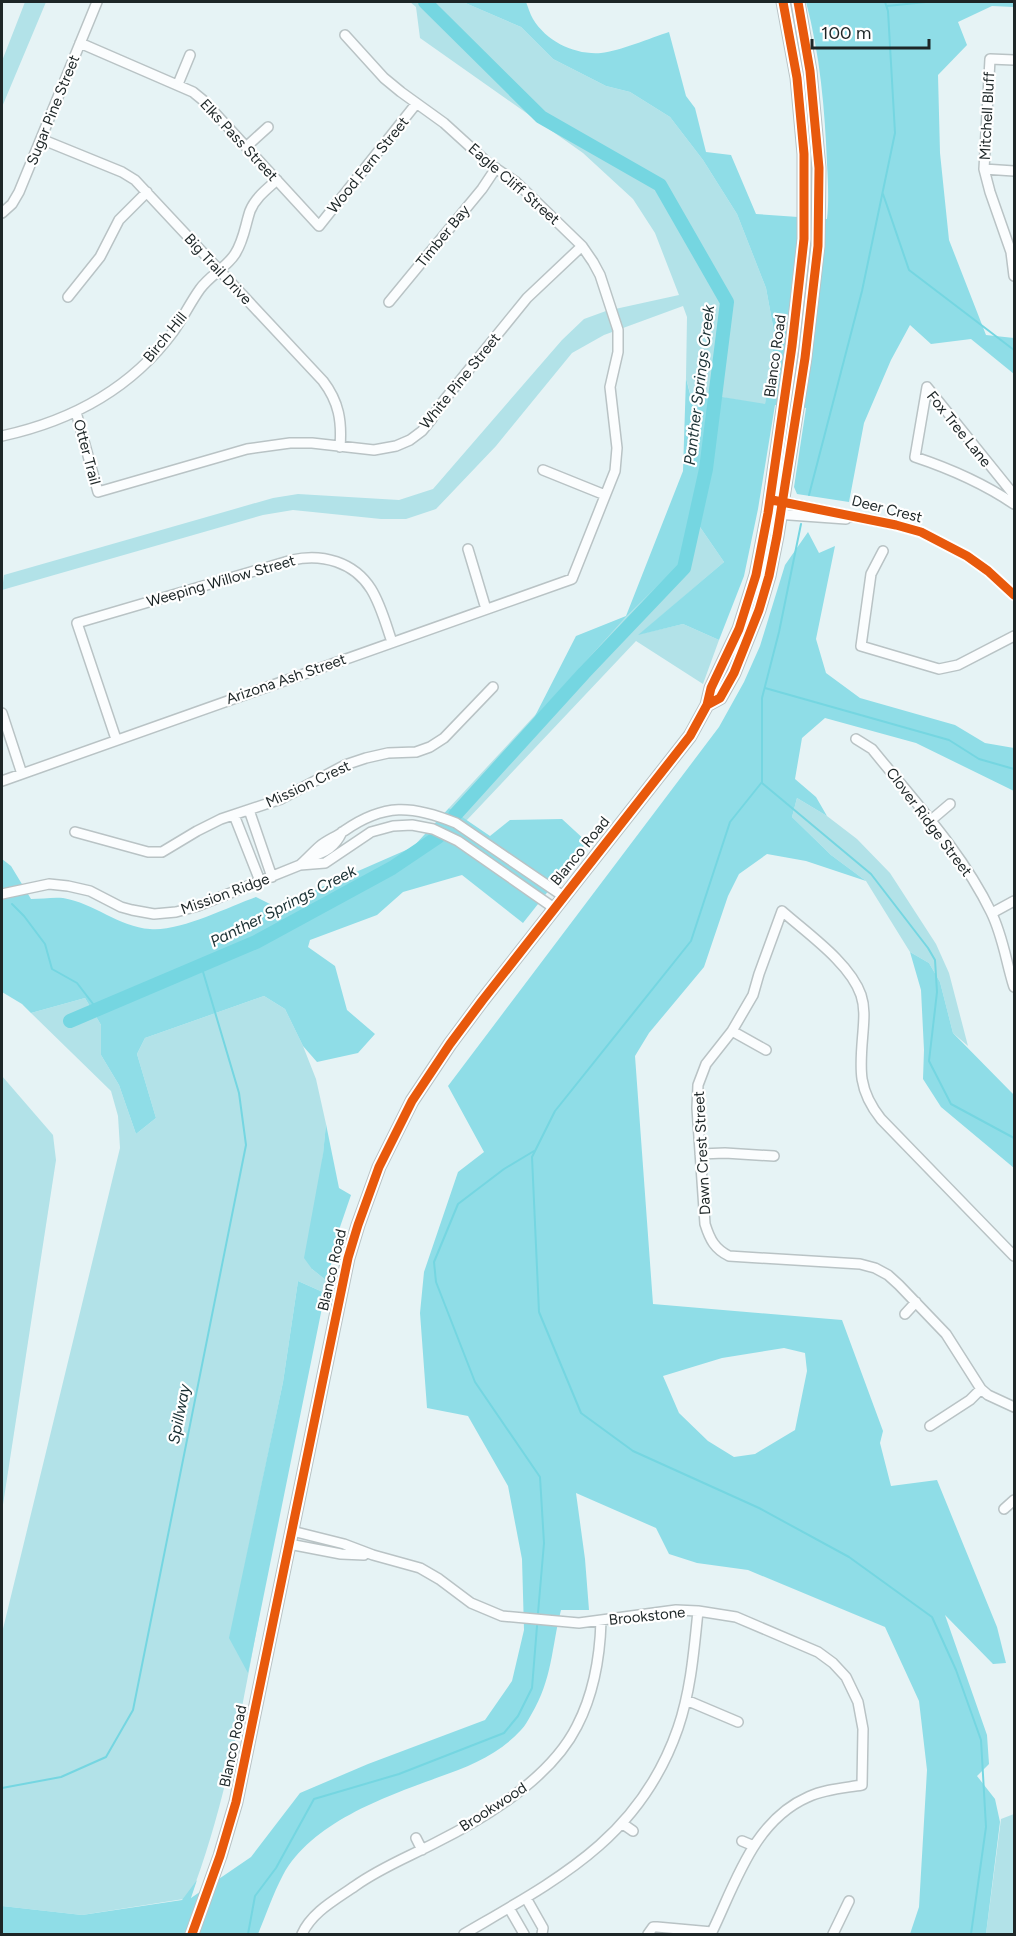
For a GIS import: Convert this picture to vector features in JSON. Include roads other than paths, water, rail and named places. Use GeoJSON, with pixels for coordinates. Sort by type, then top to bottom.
{"type":"FeatureCollection","features":[{"type":"Feature","properties":{"kind":"main road","name":"Blanco Road"},"geometry":{"type":"LineString","coordinates":[[774,514],[770,499],[792,346],[804,239],[804,154],[797,78],[783,2]]}},
{"type":"Feature","properties":{"kind":"main road","name":"Blanco Road"},"geometry":{"type":"LineString","coordinates":[[192,1935],[236,1802],[348,1258],[380,1167],[412,1101],[450,1044],[563,896],[690,736],[707,705],[711,688],[739,629],[774,514],[783,501],[805,358],[818,246],[819,168],[814,108],[798,2]]}},
{"type":"Feature","properties":{"kind":"main road"},"geometry":{"type":"LineString","coordinates":[[804,198],[819,199]]}},
{"type":"Feature","properties":{"kind":"street","name":"Sugar Pine Street"},"geometry":{"type":"LineString","coordinates":[[2,213],[12,204],[19,192],[97,2]]}},
{"type":"Feature","properties":{"kind":"street","name":"Eagle Cliff Street"},"geometry":{"type":"LineString","coordinates":[[345,34],[384,78],[516,182],[582,246],[600,276],[618,330],[618,352],[610,387],[617,456],[615,471],[572,579]]}},
{"type":"Feature","properties":{"kind":"street","name":"Elks Pass Street"},"geometry":{"type":"LineString","coordinates":[[80,43],[193,92],[320,226]]}},
{"type":"Feature","properties":{"kind":"street"},"geometry":{"type":"LineString","coordinates":[[178,84],[190,55]]}},
{"type":"Feature","properties":{"kind":"street","name":"Mitchell Bluff"},"geometry":{"type":"LineString","coordinates":[[1014,60],[990,59],[984,154],[984,169],[1011,252],[1014,276]]}},
{"type":"Feature","properties":{"kind":"street","name":"Wood Fern Street"},"geometry":{"type":"LineString","coordinates":[[320,226],[416,104]]}},
{"type":"Feature","properties":{"kind":"street"},"geometry":{"type":"LineString","coordinates":[[246,147],[268,126]]}},
{"type":"Feature","properties":{"kind":"street","name":"Big Trail Drive"},"geometry":{"type":"LineString","coordinates":[[40,139],[122,172],[135,180],[147,192],[332,393],[341,421],[340,447]]}},
{"type":"Feature","properties":{"kind":"street","name":"Timber Bay"},"geometry":{"type":"LineString","coordinates":[[389,302],[496,168]]}},
{"type":"Feature","properties":{"kind":"street"},"geometry":{"type":"LineString","coordinates":[[984,169],[1014,171]]}},
{"type":"Feature","properties":{"kind":"street","name":"Birch Hill"},"geometry":{"type":"LineString","coordinates":[[2,436],[45,426],[76,412],[112,391],[134,374],[173,332],[202,286],[234,255],[243,240],[250,210],[258,198],[277,180]]}},
{"type":"Feature","properties":{"kind":"street"},"geometry":{"type":"LineString","coordinates":[[68,297],[100,257],[119,220],[147,192]]}},
{"type":"Feature","properties":{"kind":"street","name":"White Pine Street"},"geometry":{"type":"LineString","coordinates":[[98,492],[247,449],[290,443],[312,443],[374,450],[389,448],[410,440],[422,431],[441,404],[527,298],[582,246]]}},
{"type":"Feature","properties":{"kind":"street","name":"Fox Tree Lane"},"geometry":{"type":"LineString","coordinates":[[1014,495],[927,387],[915,457],[977,481],[1014,504]]}},
{"type":"Feature","properties":{"kind":"street","name":"Otter Trail"},"geometry":{"type":"LineString","coordinates":[[76,412],[98,492]]}},
{"type":"Feature","properties":{"kind":"street"},"geometry":{"type":"LineString","coordinates":[[543,470],[605,495]]}},
{"type":"Feature","properties":{"kind":"street","name":"Deer Crest"},"geometry":{"type":"LineString","coordinates":[[770,499],[896,525],[945,543],[988,571],[1014,595]]}},
{"type":"Feature","properties":{"kind":"street","name":"Deer Crest"},"geometry":{"type":"LineString","coordinates":[[774,514],[862,519]]}},
{"type":"Feature","properties":{"kind":"street"},"geometry":{"type":"LineString","coordinates":[[468,549],[486,609]]}},
{"type":"Feature","properties":{"kind":"street"},"geometry":{"type":"LineString","coordinates":[[883,551],[871,574],[861,646],[939,669],[958,665],[1014,636]]}},
{"type":"Feature","properties":{"kind":"street","name":"Weeping Willow Street"},"geometry":{"type":"LineString","coordinates":[[116,739],[77,623],[292,560],[314,557],[336,561],[361,577],[377,601],[392,642]]}},
{"type":"Feature","properties":{"kind":"street","name":"Arizona Ash Street"},"geometry":{"type":"LineString","coordinates":[[2,781],[572,579]]}},
{"type":"Feature","properties":{"kind":"street","name":"Mission Crest"},"geometry":{"type":"LineString","coordinates":[[75,832],[148,852],[162,852],[197,831],[281,799],[323,776],[356,762],[388,753],[416,752],[430,747],[444,738],[493,687]]}},
{"type":"Feature","properties":{"kind":"street"},"geometry":{"type":"LineString","coordinates":[[2,713],[22,774]]}},
{"type":"Feature","properties":{"kind":"street","name":"Clover Ridge Street"},"geometry":{"type":"LineString","coordinates":[[856,739],[872,748],[960,861],[992,913],[1014,987]]}},
{"type":"Feature","properties":{"kind":"street"},"geometry":{"type":"LineString","coordinates":[[930,821],[950,804]]}},
{"type":"Feature","properties":{"kind":"street"},"geometry":{"type":"LineString","coordinates":[[249,810],[272,876]]}},
{"type":"Feature","properties":{"kind":"street","name":"Mission Ridge"},"geometry":{"type":"LineString","coordinates":[[300,865],[310,857],[324,853],[337,844],[342,832],[371,815],[394,810],[416,810],[456,824],[563,896]]}},
{"type":"Feature","properties":{"kind":"street"},"geometry":{"type":"LineString","coordinates":[[234,815],[260,881]]}},
{"type":"Feature","properties":{"kind":"street","name":"Mission Ridge"},"geometry":{"type":"LineString","coordinates":[[4,895],[49,884],[68,886],[90,891],[121,907],[165,913],[198,906],[300,865],[325,863],[372,832],[393,826],[412,825],[433,829],[458,841],[554,908]]}},
{"type":"Feature","properties":{"kind":"street"},"geometry":{"type":"LineString","coordinates":[[342,832],[352,845]]}},
{"type":"Feature","properties":{"kind":"street"},"geometry":{"type":"LineString","coordinates":[[489,863],[497,851]]}},
{"type":"Feature","properties":{"kind":"street"},"geometry":{"type":"LineString","coordinates":[[992,913],[1014,901]]}},
{"type":"Feature","properties":{"kind":"street","name":"Dawn Crest Street"},"geometry":{"type":"LineString","coordinates":[[981,1389],[946,1334],[888,1275],[867,1266],[729,1256],[718,1250],[709,1238],[705,1224],[696,1100],[698,1085],[706,1064],[732,1031],[753,995],[782,911],[836,959],[854,980],[860,993],[864,1015],[861,1078],[870,1106],[1014,1256]]}},
{"type":"Feature","properties":{"kind":"street"},"geometry":{"type":"LineString","coordinates":[[732,1031],[766,1050]]}},
{"type":"Feature","properties":{"kind":"street"},"geometry":{"type":"LineString","coordinates":[[700,1154],[774,1156]]}},
{"type":"Feature","properties":{"kind":"street"},"geometry":{"type":"LineString","coordinates":[[905,1314],[916,1302]]}},
{"type":"Feature","properties":{"kind":"street"},"geometry":{"type":"LineString","coordinates":[[930,1426],[970,1400],[981,1389],[988,1395],[1014,1407]]}},
{"type":"Feature","properties":{"kind":"street"},"geometry":{"type":"LineString","coordinates":[[1004,1509],[1014,1500]]}},
{"type":"Feature","properties":{"kind":"street","name":"Brookstone"},"geometry":{"type":"LineString","coordinates":[[292,1531],[344,1544],[420,1568],[471,1603],[502,1616],[557,1622],[601,1621],[676,1610],[698,1611],[736,1617],[818,1652],[833,1663],[851,1685],[861,1711],[862,1785],[820,1792],[798,1802],[770,1824],[754,1846]]}},
{"type":"Feature","properties":{"kind":"street","name":"Brookstone"},"geometry":{"type":"LineString","coordinates":[[290,1544],[341,1554],[373,1555]]}},
{"type":"Feature","properties":{"kind":"street"},"geometry":{"type":"LineString","coordinates":[[464,1935],[573,1868],[600,1847],[623,1824],[654,1781],[678,1727],[691,1675],[698,1611]]}},
{"type":"Feature","properties":{"kind":"street","name":"Brookwood"},"geometry":{"type":"LineString","coordinates":[[302,1935],[321,1910],[391,1863],[422,1850],[517,1794],[532,1781],[565,1746],[577,1727],[591,1690],[600,1649],[601,1621]]}},
{"type":"Feature","properties":{"kind":"street"},"geometry":{"type":"LineString","coordinates":[[686,1700],[738,1722]]}},
{"type":"Feature","properties":{"kind":"street"},"geometry":{"type":"LineString","coordinates":[[623,1824],[633,1831]]}},
{"type":"Feature","properties":{"kind":"street"},"geometry":{"type":"LineString","coordinates":[[416,1838],[422,1850]]}},
{"type":"Feature","properties":{"kind":"street"},"geometry":{"type":"LineString","coordinates":[[648,1935],[653,1928],[657,1927],[712,1934],[754,1846],[742,1841]]}},
{"type":"Feature","properties":{"kind":"street"},"geometry":{"type":"LineString","coordinates":[[526,1898],[543,1928],[542,1935]]}},
{"type":"Feature","properties":{"kind":"street"},"geometry":{"type":"LineString","coordinates":[[833,1935],[849,1901]]}},
{"type":"Feature","properties":{"kind":"street"},"geometry":{"type":"LineString","coordinates":[[509,1908],[524,1935]]}},
{"type":"Feature","properties":{"kind":"waterway","name":"Panther Springs Creek"},"geometry":{"type":"LineString","coordinates":[[425,2],[541,117],[660,185],[727,302],[706,469],[684,568],[584,673],[455,815]]}},
{"type":"Feature","properties":{"kind":"waterway"},"geometry":{"type":"LineString","coordinates":[[809,495],[862,291],[895,133],[888,11],[885,2]]}},
{"type":"Feature","properties":{"kind":"waterway"},"geometry":{"type":"LineString","coordinates":[[887,6],[926,2]]}},
{"type":"Feature","properties":{"kind":"waterway"},"geometry":{"type":"LineString","coordinates":[[883,194],[909,270],[1014,350]]}},
{"type":"Feature","properties":{"kind":"waterway"},"geometry":{"type":"LineString","coordinates":[[801,524],[779,632],[762,698],[762,782],[730,822],[691,941],[555,1111],[532,1157],[539,1312],[581,1413],[633,1451],[759,1508],[849,1557],[932,1617],[956,1670],[981,1740],[986,1827],[971,1934]]}},
{"type":"Feature","properties":{"kind":"waterway"},"geometry":{"type":"LineString","coordinates":[[765,688],[949,740],[979,759],[1014,769]]}},
{"type":"Feature","properties":{"kind":"waterway"},"geometry":{"type":"LineString","coordinates":[[762,783],[871,874],[928,948],[935,960],[937,992],[929,1061],[951,1104],[1014,1138]]}},
{"type":"Feature","properties":{"kind":"waterway","name":"Panther Springs Creek"},"geometry":{"type":"LineString","coordinates":[[70,1021],[256,942],[392,868],[438,837]]}},
{"type":"Feature","properties":{"kind":"waterway"},"geometry":{"type":"LineString","coordinates":[[12,904],[45,944],[52,969],[77,983],[97,1009]]}},
{"type":"Feature","properties":{"kind":"waterway","name":"Spillway"},"geometry":{"type":"LineString","coordinates":[[2,1788],[61,1777],[106,1757],[133,1710],[246,1145],[239,1093],[201,965]]}},
{"type":"Feature","properties":{"kind":"waterway"},"geometry":{"type":"LineString","coordinates":[[534,1151],[504,1169],[458,1204],[434,1262],[436,1282],[475,1382],[540,1477],[544,1543],[538,1613]]}},
{"type":"Feature","properties":{"kind":"waterway"},"geometry":{"type":"LineString","coordinates":[[248,1934],[255,1896],[276,1868],[314,1799],[399,1774],[504,1733],[518,1716],[532,1688],[537,1626]]}}]}
